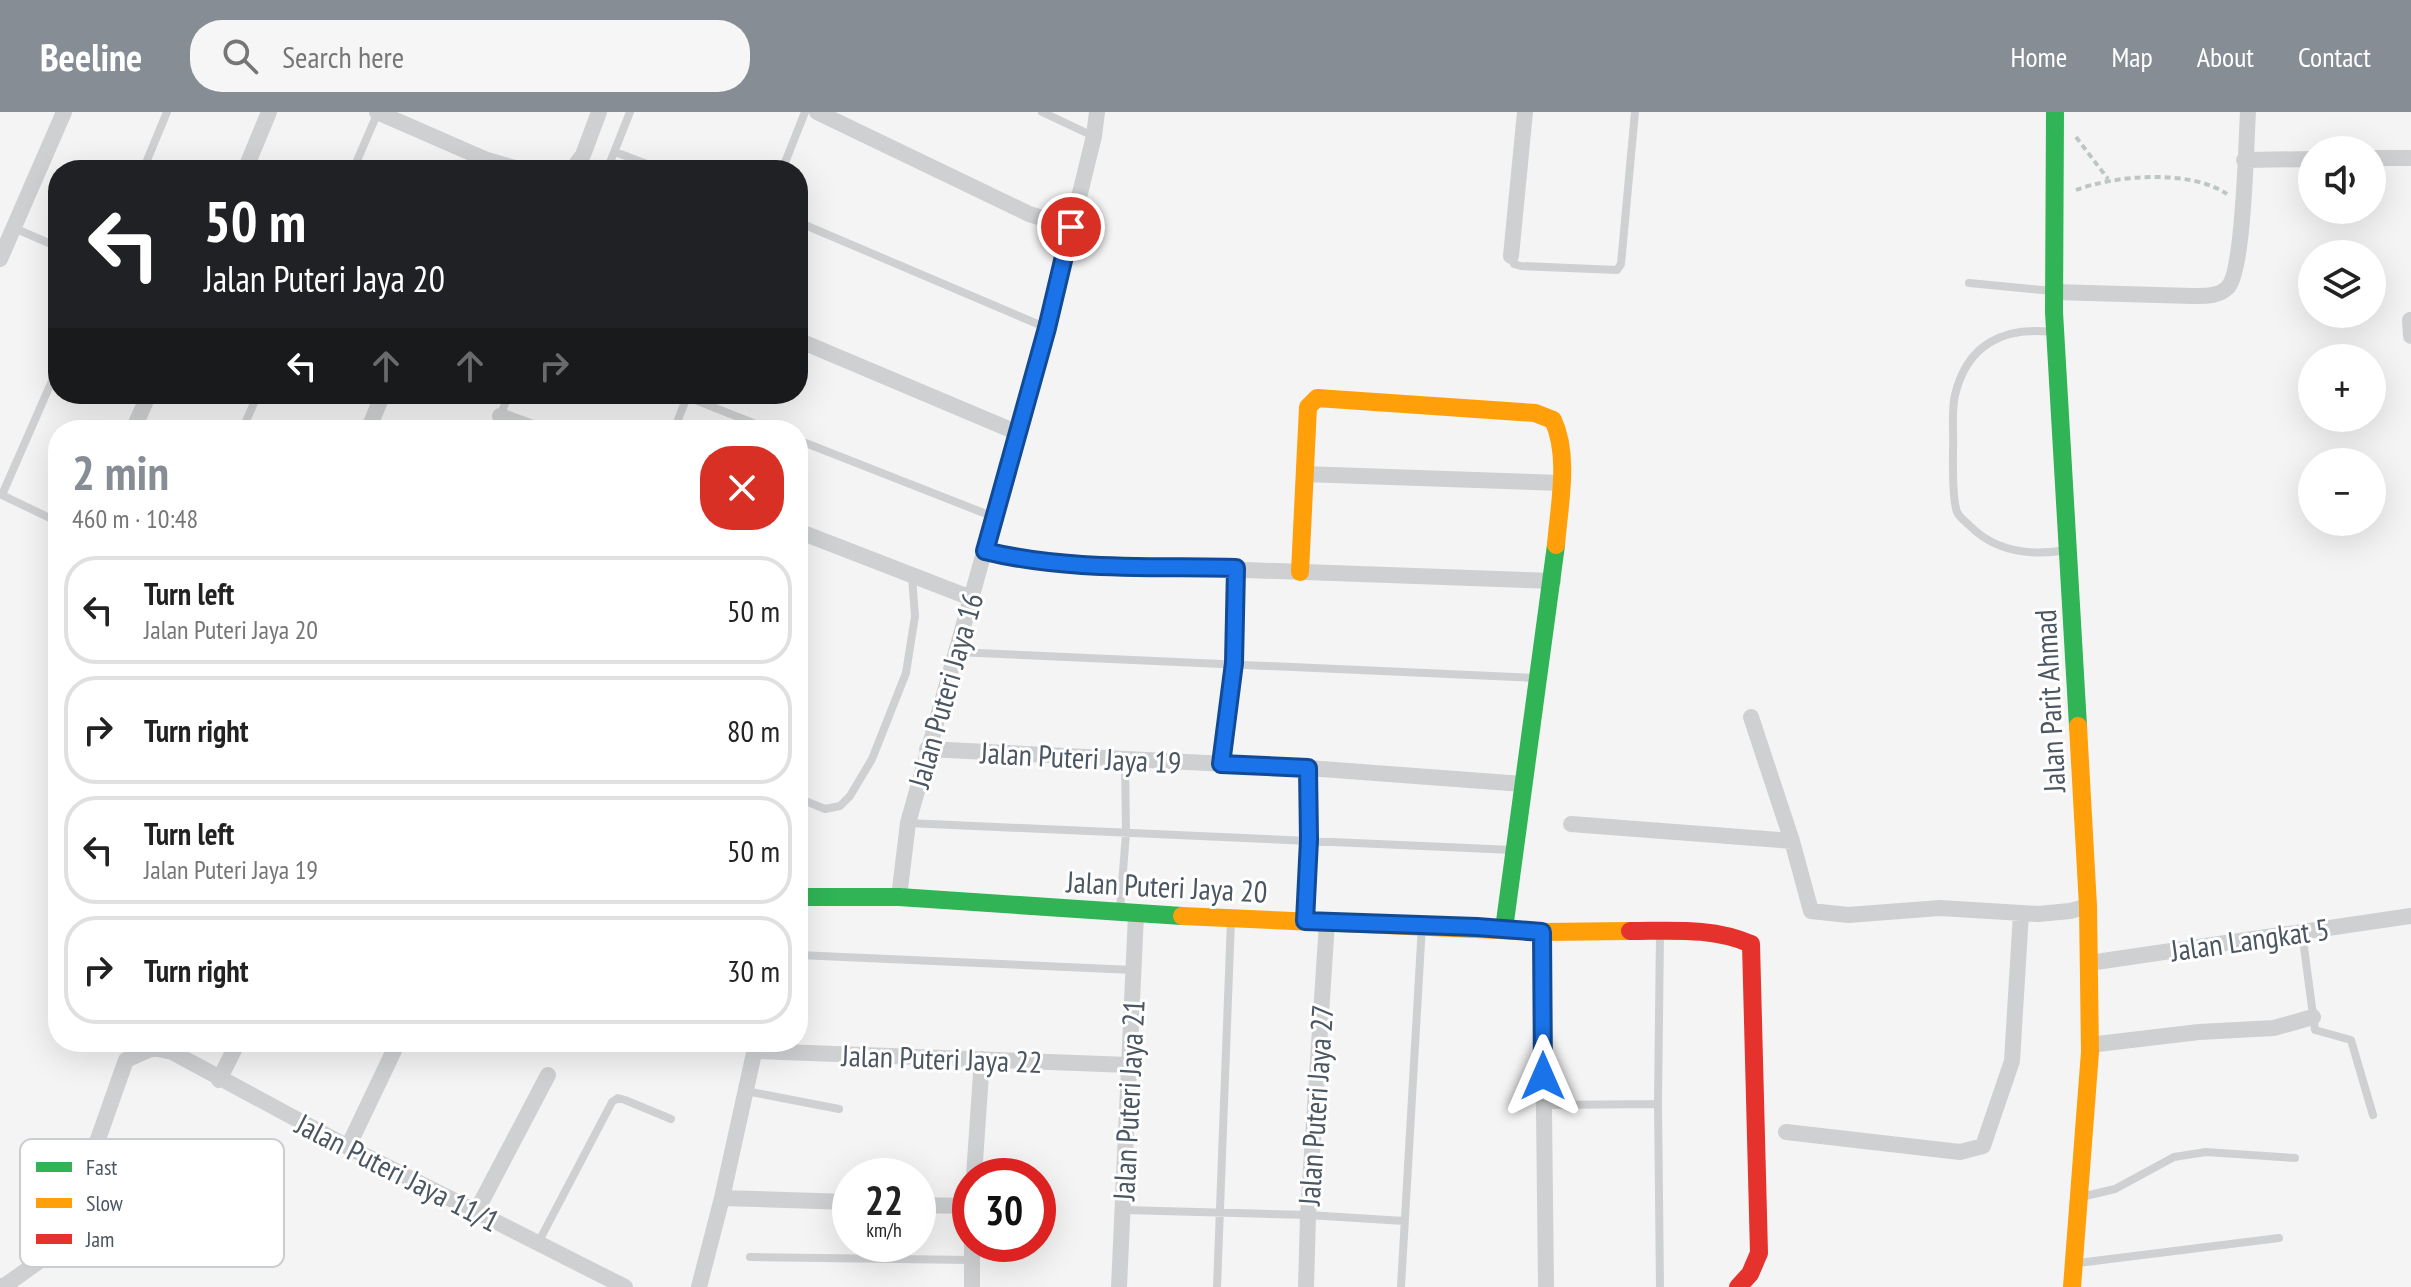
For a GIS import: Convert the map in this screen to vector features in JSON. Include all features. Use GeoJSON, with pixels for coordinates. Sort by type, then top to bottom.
{"type":"FeatureCollection","features":[{"type":"Feature","properties":{"kind":"street"},"geometry":{"type":"LineString","coordinates":[[0,259],[64,112]]}},
{"type":"Feature","properties":{"kind":"street"},"geometry":{"type":"LineString","coordinates":[[249,160],[269,112]]}},
{"type":"Feature","properties":{"kind":"street"},"geometry":{"type":"LineString","coordinates":[[378,112],[475,160]]}},
{"type":"Feature","properties":{"kind":"street"},"geometry":{"type":"LineString","coordinates":[[579,160],[599,112]]}},
{"type":"Feature","properties":{"kind":"street"},"geometry":{"type":"LineString","coordinates":[[817,112],[1029,214],[1071,227]]}},
{"type":"Feature","properties":{"kind":"street","name":"Jalan Puteri Jaya 16"},"geometry":{"type":"LineString","coordinates":[[899,897],[908,823],[1047,328],[1094,136],[1097,112]]}},
{"type":"Feature","properties":{"kind":"street"},"geometry":{"type":"LineString","coordinates":[[1511,256],[1525,112]]}},
{"type":"Feature","properties":{"kind":"street","name":"Jalan Parit Ahmad"},"geometry":{"type":"LineString","coordinates":[[2055,112],[2054,211],[2046,291],[2079,908],[2089,963],[2089,1045],[2072,1287]]}},
{"type":"Feature","properties":{"kind":"street"},"geometry":{"type":"LineString","coordinates":[[2046,291],[2192,296],[2213,295],[2231,285],[2242,205],[2248,112]]}},
{"type":"Feature","properties":{"kind":"street"},"geometry":{"type":"LineString","coordinates":[[2386,158],[2411,158]]}},
{"type":"Feature","properties":{"kind":"street"},"geometry":{"type":"LineString","coordinates":[[2244,160],[2298,159]]}},
{"type":"Feature","properties":{"kind":"street"},"geometry":{"type":"LineString","coordinates":[[2410,320],[2411,336]]}},
{"type":"Feature","properties":{"kind":"street"},"geometry":{"type":"LineString","coordinates":[[808,344],[1018,433]]}},
{"type":"Feature","properties":{"kind":"street"},"geometry":{"type":"LineString","coordinates":[[1300,572],[1308,407],[1317,398],[1535,413],[1553,420],[1560,435],[1561,483],[1553,581],[1504,929]]}},
{"type":"Feature","properties":{"kind":"street"},"geometry":{"type":"LineString","coordinates":[[500,416],[511,420]]}},
{"type":"Feature","properties":{"kind":"street"},"geometry":{"type":"LineString","coordinates":[[1304,474],[1561,483]]}},
{"type":"Feature","properties":{"kind":"street"},"geometry":{"type":"LineString","coordinates":[[808,535],[971,598]]}},
{"type":"Feature","properties":{"kind":"street"},"geometry":{"type":"LineString","coordinates":[[985,551],[1052,563],[1553,581]]}},
{"type":"Feature","properties":{"kind":"street"},"geometry":{"type":"LineString","coordinates":[[1751,717],[1792,841],[1811,911],[1848,915],[1940,908],[2030,913],[2079,908]]}},
{"type":"Feature","properties":{"kind":"street","name":"Jalan Puteri Jaya 19"},"geometry":{"type":"LineString","coordinates":[[927,749],[1308,768],[1523,784]]}},
{"type":"Feature","properties":{"kind":"street"},"geometry":{"type":"LineString","coordinates":[[1571,824],[1792,841]]}},
{"type":"Feature","properties":{"kind":"street","name":"Jalan Puteri Jaya 20"},"geometry":{"type":"LineString","coordinates":[[808,897],[899,897],[1128,913],[1542,932],[1709,933],[1733,936],[1751,944],[1759,1253],[1750,1274],[1738,1287]]}},
{"type":"Feature","properties":{"kind":"street","name":"Jalan Puteri Jaya 21"},"geometry":{"type":"LineString","coordinates":[[1119,1287],[1134,970],[1128,913]]}},
{"type":"Feature","properties":{"kind":"street"},"geometry":{"type":"LineString","coordinates":[[1786,1132],[1960,1152],[1983,1146],[2012,1061],[2030,913]]}},
{"type":"Feature","properties":{"kind":"street","name":"Jalan Langkat 5"},"geometry":{"type":"LineString","coordinates":[[2089,963],[2411,916]]}},
{"type":"Feature","properties":{"kind":"street","name":"Jalan Puteri Jaya 27"},"geometry":{"type":"LineString","coordinates":[[1306,1287],[1327,922]]}},
{"type":"Feature","properties":{"kind":"street"},"geometry":{"type":"LineString","coordinates":[[1542,932],[1546,1287]]}},
{"type":"Feature","properties":{"kind":"street"},"geometry":{"type":"LineString","coordinates":[[2089,1045],[2199,1032],[2274,1028],[2313,1017]]}},
{"type":"Feature","properties":{"kind":"street","name":"Jalan Puteri Jaya 22"},"geometry":{"type":"LineString","coordinates":[[808,1049],[1129,1065]]}},
{"type":"Feature","properties":{"kind":"street","name":"Jalan Puteri Jaya 11/1"},"geometry":{"type":"LineString","coordinates":[[98,1139],[126,1060],[144,1052]]}},
{"type":"Feature","properties":{"kind":"street","name":"Jalan Puteri Jaya 11/1"},"geometry":{"type":"LineString","coordinates":[[172,1052],[348,1147],[625,1287]]}},
{"type":"Feature","properties":{"kind":"street"},"geometry":{"type":"LineString","coordinates":[[219,1080],[233,1052]]}},
{"type":"Feature","properties":{"kind":"street"},"geometry":{"type":"LineString","coordinates":[[348,1147],[393,1052]]}},
{"type":"Feature","properties":{"kind":"street","name":"Jalan Puteri Jaya 22"},"geometry":{"type":"LineString","coordinates":[[699,1287],[755,1052]]}},
{"type":"Feature","properties":{"kind":"street"},"geometry":{"type":"LineString","coordinates":[[975,1158],[982,1059]]}},
{"type":"Feature","properties":{"kind":"street"},"geometry":{"type":"LineString","coordinates":[[476,1212],[548,1075]]}},
{"type":"Feature","properties":{"kind":"street"},"geometry":{"type":"LineString","coordinates":[[722,1198],[832,1201]]}},
{"type":"Feature","properties":{"kind":"street"},"geometry":{"type":"LineString","coordinates":[[972,1262],[972,1287]]}},
{"type":"Feature","properties":{"kind":"street","name":"Jalan Puteri Jaya 11/1"},"geometry":{"type":"LineString","coordinates":[[1,1286],[30,1267]]}},
{"type":"Feature","properties":{"kind":"lane"},"geometry":{"type":"LineString","coordinates":[[147,160],[167,112]]}},
{"type":"Feature","properties":{"kind":"lane"},"geometry":{"type":"LineString","coordinates":[[357,160],[378,112]]}},
{"type":"Feature","properties":{"kind":"lane"},"geometry":{"type":"LineString","coordinates":[[611,160],[630,112]]}},
{"type":"Feature","properties":{"kind":"lane"},"geometry":{"type":"LineString","coordinates":[[786,160],[805,112]]}},
{"type":"Feature","properties":{"kind":"lane"},"geometry":{"type":"LineString","coordinates":[[1042,112],[1094,136]]}},
{"type":"Feature","properties":{"kind":"lane"},"geometry":{"type":"LineString","coordinates":[[1511,256],[1514,264],[1521,266],[1617,270],[1621,264],[1635,112]]}},
{"type":"Feature","properties":{"kind":"lane"},"geometry":{"type":"LineString","coordinates":[[615,152],[636,160]]}},
{"type":"Feature","properties":{"kind":"lane"},"geometry":{"type":"LineString","coordinates":[[808,226],[1047,328]]}},
{"type":"Feature","properties":{"kind":"lane"},"geometry":{"type":"LineString","coordinates":[[14,228],[48,243]]}},
{"type":"Feature","properties":{"kind":"lane"},"geometry":{"type":"LineString","coordinates":[[1969,283],[2046,291]]}},
{"type":"Feature","properties":{"kind":"lane"},"geometry":{"type":"LineString","coordinates":[[2048,332],[2011,333],[1987,342],[1971,358],[1955,396],[1953,468],[1957,513],[1973,529],[1997,546],[2030,553],[2062,550]]}},
{"type":"Feature","properties":{"kind":"lane"},"geometry":{"type":"LineString","coordinates":[[48,389],[1,494],[48,517]]}},
{"type":"Feature","properties":{"kind":"lane"},"geometry":{"type":"LineString","coordinates":[[500,416],[505,404]]}},
{"type":"Feature","properties":{"kind":"lane"},"geometry":{"type":"LineString","coordinates":[[707,404],[746,420]]}},
{"type":"Feature","properties":{"kind":"lane"},"geometry":{"type":"LineString","coordinates":[[808,444],[994,517]]}},
{"type":"Feature","properties":{"kind":"lane"},"geometry":{"type":"LineString","coordinates":[[1221,764],[1234,663],[1236,568]]}},
{"type":"Feature","properties":{"kind":"lane"},"geometry":{"type":"LineString","coordinates":[[808,802],[825,809],[840,806],[850,796],[872,759],[906,673],[915,616],[912,577]]}},
{"type":"Feature","properties":{"kind":"lane"},"geometry":{"type":"LineString","coordinates":[[955,652],[1540,678]]}},
{"type":"Feature","properties":{"kind":"lane"},"geometry":{"type":"LineString","coordinates":[[1125,759],[1128,913]]}},
{"type":"Feature","properties":{"kind":"lane"},"geometry":{"type":"LineString","coordinates":[[1305,921],[1309,840],[1308,768]]}},
{"type":"Feature","properties":{"kind":"lane"},"geometry":{"type":"LineString","coordinates":[[908,823],[1514,850]]}},
{"type":"Feature","properties":{"kind":"lane"},"geometry":{"type":"LineString","coordinates":[[1217,1287],[1231,918]]}},
{"type":"Feature","properties":{"kind":"lane"},"geometry":{"type":"LineString","coordinates":[[1401,1287],[1422,925]]}},
{"type":"Feature","properties":{"kind":"lane"},"geometry":{"type":"LineString","coordinates":[[2302,931],[2315,1030],[2351,1040],[2373,1115]]}},
{"type":"Feature","properties":{"kind":"lane"},"geometry":{"type":"LineString","coordinates":[[1660,932],[1660,1287]]}},
{"type":"Feature","properties":{"kind":"lane"},"geometry":{"type":"LineString","coordinates":[[808,955],[1134,970]]}},
{"type":"Feature","properties":{"kind":"lane"},"geometry":{"type":"LineString","coordinates":[[746,1091],[839,1109]]}},
{"type":"Feature","properties":{"kind":"lane"},"geometry":{"type":"LineString","coordinates":[[538,1244],[612,1102],[618,1098],[625,1100],[671,1119]]}},
{"type":"Feature","properties":{"kind":"lane"},"geometry":{"type":"LineString","coordinates":[[1543,1105],[1658,1104]]}},
{"type":"Feature","properties":{"kind":"lane"},"geometry":{"type":"LineString","coordinates":[[2078,1198],[2115,1189],[2174,1157],[2206,1152],[2295,1158]]}},
{"type":"Feature","properties":{"kind":"lane"},"geometry":{"type":"LineString","coordinates":[[1123,1210],[1404,1221]]}},
{"type":"Feature","properties":{"kind":"lane"},"geometry":{"type":"LineString","coordinates":[[2073,1264],[2279,1238]]}},
{"type":"Feature","properties":{"kind":"lane"},"geometry":{"type":"LineString","coordinates":[[750,1257],[952,1252]]}},
{"type":"Feature","properties":{"kind":"path"},"geometry":{"type":"LineString","coordinates":[[2074,134],[2108,179]]}},
{"type":"Feature","properties":{"kind":"path"},"geometry":{"type":"LineString","coordinates":[[2054,211],[2077,189],[2108,179],[2184,178],[2222,191],[2242,205]]}},
{"type":"Feature","properties":{"kind":"traffic: fast"},"geometry":{"type":"LineString","coordinates":[[2055,112],[2054,312],[2078,726]]}},
{"type":"Feature","properties":{"kind":"traffic: fast"},"geometry":{"type":"LineString","coordinates":[[1504,929],[1556,545]]}},
{"type":"Feature","properties":{"kind":"traffic: fast"},"geometry":{"type":"LineString","coordinates":[[808,897],[899,897],[1182,916]]}},
{"type":"Feature","properties":{"kind":"traffic: slow"},"geometry":{"type":"LineString","coordinates":[[1300,572],[1308,407],[1317,398],[1535,413],[1553,420],[1562,465],[1556,545]]}},
{"type":"Feature","properties":{"kind":"traffic: slow"},"geometry":{"type":"LineString","coordinates":[[2072,1287],[2090,1052],[2088,906],[2078,726]]}},
{"type":"Feature","properties":{"kind":"traffic: slow"},"geometry":{"type":"LineString","coordinates":[[1182,916],[1542,932],[1630,931]]}},
{"type":"Feature","properties":{"kind":"traffic: jam"},"geometry":{"type":"LineString","coordinates":[[1630,931],[1707,932],[1751,944],[1759,1253],[1750,1274],[1738,1287]]}},
{"type":"Feature","properties":{"kind":"route"},"geometry":{"type":"LineString","coordinates":[[1071,227],[1047,328],[985,551],[1052,563],[1236,568],[1234,663],[1221,764],[1308,768],[1309,840],[1305,921],[1542,932],[1543,1076]]}}]}
